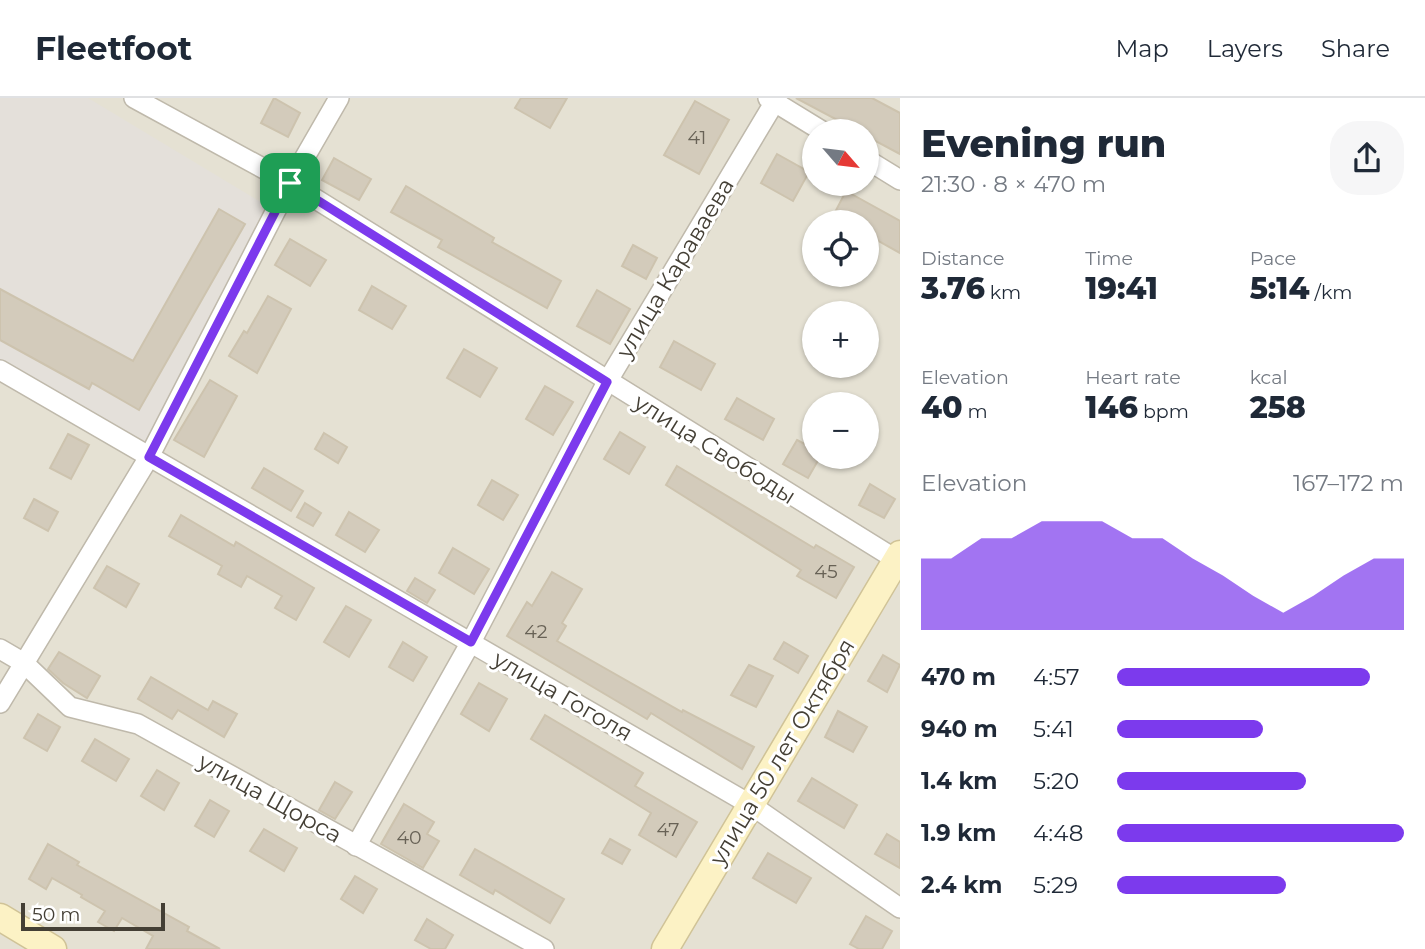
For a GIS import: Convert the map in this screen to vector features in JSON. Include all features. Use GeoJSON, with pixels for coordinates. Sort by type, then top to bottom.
{"type":"FeatureCollection","features":[{"type":"Feature","properties":{"kind":"street","name":"улица Свободы"},"geometry":{"type":"LineString","coordinates":[[134,98],[290,183],[607,382],[899,559]]}},
{"type":"Feature","properties":{"kind":"street"},"geometry":{"type":"LineString","coordinates":[[0,703],[149,457],[290,183],[339,98]]}},
{"type":"Feature","properties":{"kind":"street"},"geometry":{"type":"LineString","coordinates":[[773,99],[804,119]]}},
{"type":"Feature","properties":{"kind":"street","name":"улица Караваева"},"geometry":{"type":"LineString","coordinates":[[356,846],[471,642],[607,382],[773,99]]}},
{"type":"Feature","properties":{"kind":"street"},"geometry":{"type":"LineString","coordinates":[[879,167],[900,180]]}},
{"type":"Feature","properties":{"kind":"street","name":"улица Гоголя"},"geometry":{"type":"LineString","coordinates":[[0,370],[751,805],[900,908]]}},
{"type":"Feature","properties":{"kind":"street","name":"улица 50 лет Октября"},"geometry":{"type":"LineString","coordinates":[[665,949],[899,559]]}},
{"type":"Feature","properties":{"kind":"street","name":"улица Щорса"},"geometry":{"type":"LineString","coordinates":[[0,649],[24,663],[70,707],[138,724],[544,949]]}},
{"type":"Feature","properties":{"kind":"street"},"geometry":{"type":"LineString","coordinates":[[0,917],[53,949]]}},
{"type":"Feature","properties":{"kind":"shaded area"},"geometry":{"type":"Polygon","coordinates":[[[0,98],[900,98],[900,949],[0,949],[0,98]]]}},
{"type":"Feature","properties":{"kind":"shaded area"},"geometry":{"type":"Polygon","coordinates":[[[0,98],[88,98],[279,213],[147,450],[0,371],[0,98]]]}},
{"type":"Feature","properties":{"kind":"building"},"geometry":{"type":"Polygon","coordinates":[[[274,98],[300,113],[288,137],[261,123],[274,98]]]}},
{"type":"Feature","properties":{"kind":"building"},"geometry":{"type":"Polygon","coordinates":[[[521,98],[567,98],[550,128],[515,108],[521,98]]]}},
{"type":"Feature","properties":{"kind":"building"},"geometry":{"type":"Polygon","coordinates":[[[796,98],[872,98],[900,113],[900,154],[879,143],[879,119],[835,119],[796,98]]]}},
{"type":"Feature","properties":{"kind":"building"},"geometry":{"type":"Polygon","coordinates":[[[695,101],[729,120],[699,174],[664,155],[695,101]]]}},
{"type":"Feature","properties":{"kind":"building"},"geometry":{"type":"Polygon","coordinates":[[[777,154],[802,168],[802,185],[793,201],[761,183],[777,154]]]}},
{"type":"Feature","properties":{"kind":"building"},"geometry":{"type":"Polygon","coordinates":[[[334,158],[371,179],[359,200],[322,180],[334,158]]]}},
{"type":"Feature","properties":{"kind":"building"},"geometry":{"type":"Polygon","coordinates":[[[406,186],[494,238],[492,242],[561,281],[547,308],[438,247],[442,240],[391,212],[406,186]]]}},
{"type":"Feature","properties":{"kind":"building"},"geometry":{"type":"Polygon","coordinates":[[[843,196],[855,196],[900,221],[900,253],[879,241],[879,210],[836,210],[843,196]]]}},
{"type":"Feature","properties":{"kind":"building"},"geometry":{"type":"Polygon","coordinates":[[[219,209],[245,224],[139,410],[92,383],[89,389],[0,340],[0,289],[133,361],[219,209]]]}},
{"type":"Feature","properties":{"kind":"building"},"geometry":{"type":"Polygon","coordinates":[[[290,239],[326,260],[310,286],[275,265],[290,239]]]}},
{"type":"Feature","properties":{"kind":"building"},"geometry":{"type":"Polygon","coordinates":[[[633,245],[657,258],[646,279],[622,266],[633,245]]]}},
{"type":"Feature","properties":{"kind":"building"},"geometry":{"type":"Polygon","coordinates":[[[372,286],[406,306],[392,329],[359,310],[372,286]]]}},
{"type":"Feature","properties":{"kind":"building"},"geometry":{"type":"Polygon","coordinates":[[[597,290],[630,309],[610,344],[577,326],[597,290]]]}},
{"type":"Feature","properties":{"kind":"building"},"geometry":{"type":"Polygon","coordinates":[[[268,296],[291,309],[257,373],[229,356],[244,331],[247,333],[268,296]]]}},
{"type":"Feature","properties":{"kind":"building"},"geometry":{"type":"Polygon","coordinates":[[[674,341],[715,364],[701,390],[660,367],[674,341]]]}},
{"type":"Feature","properties":{"kind":"building"},"geometry":{"type":"Polygon","coordinates":[[[464,349],[497,368],[480,397],[447,378],[464,349]]]}},
{"type":"Feature","properties":{"kind":"building"},"geometry":{"type":"Polygon","coordinates":[[[210,380],[237,396],[204,457],[174,440],[210,380]]]}},
{"type":"Feature","properties":{"kind":"building"},"geometry":{"type":"Polygon","coordinates":[[[545,386],[573,402],[553,435],[526,419],[545,386]]]}},
{"type":"Feature","properties":{"kind":"building"},"geometry":{"type":"Polygon","coordinates":[[[737,398],[774,419],[763,440],[725,419],[737,398]]]}},
{"type":"Feature","properties":{"kind":"building"},"geometry":{"type":"Polygon","coordinates":[[[620,432],[645,447],[629,474],[604,459],[620,432]]]}},
{"type":"Feature","properties":{"kind":"building"},"geometry":{"type":"Polygon","coordinates":[[[324,433],[347,447],[338,463],[315,449],[324,433]]]}},
{"type":"Feature","properties":{"kind":"building"},"geometry":{"type":"Polygon","coordinates":[[[68,434],[89,445],[71,479],[50,468],[68,434]]]}},
{"type":"Feature","properties":{"kind":"building"},"geometry":{"type":"Polygon","coordinates":[[[797,440],[802,443],[802,469],[813,469],[808,478],[783,464],[797,440]]]}},
{"type":"Feature","properties":{"kind":"building"},"geometry":{"type":"Polygon","coordinates":[[[677,466],[814,548],[816,545],[854,567],[836,598],[797,576],[801,570],[666,485],[677,466]]]}},
{"type":"Feature","properties":{"kind":"building"},"geometry":{"type":"Polygon","coordinates":[[[264,468],[303,491],[291,511],[252,488],[264,468]]]}},
{"type":"Feature","properties":{"kind":"building"},"geometry":{"type":"Polygon","coordinates":[[[492,480],[518,495],[503,520],[478,505],[492,480]]]}},
{"type":"Feature","properties":{"kind":"building"},"geometry":{"type":"Polygon","coordinates":[[[870,484],[895,499],[884,518],[859,505],[870,484]]]}},
{"type":"Feature","properties":{"kind":"building"},"geometry":{"type":"Polygon","coordinates":[[[34,499],[58,512],[48,531],[24,518],[34,499]]]}},
{"type":"Feature","properties":{"kind":"building"},"geometry":{"type":"Polygon","coordinates":[[[305,503],[321,513],[313,526],[297,517],[305,503]]]}},
{"type":"Feature","properties":{"kind":"building"},"geometry":{"type":"Polygon","coordinates":[[[349,512],[379,530],[365,552],[336,535],[349,512]]]}},
{"type":"Feature","properties":{"kind":"building"},"geometry":{"type":"Polygon","coordinates":[[[181,515],[234,546],[236,542],[314,588],[296,620],[275,608],[282,596],[247,576],[241,587],[218,574],[222,566],[169,536],[181,515]]]}},
{"type":"Feature","properties":{"kind":"building"},"geometry":{"type":"Polygon","coordinates":[[[453,548],[489,569],[474,594],[439,573],[453,548]]]}},
{"type":"Feature","properties":{"kind":"building"},"geometry":{"type":"Polygon","coordinates":[[[107,566],[139,584],[126,607],[94,588],[107,566]]]}},
{"type":"Feature","properties":{"kind":"building"},"geometry":{"type":"Polygon","coordinates":[[[552,572],[582,589],[562,623],[566,626],[557,641],[682,712],[683,710],[754,747],[742,769],[651,713],[647,719],[507,636],[527,602],[532,606],[552,572]]]}},
{"type":"Feature","properties":{"kind":"building"},"geometry":{"type":"Polygon","coordinates":[[[415,578],[435,590],[427,603],[407,591],[415,578]]]}},
{"type":"Feature","properties":{"kind":"building"},"geometry":{"type":"Polygon","coordinates":[[[346,606],[371,620],[349,657],[324,642],[346,606]]]}},
{"type":"Feature","properties":{"kind":"building"},"geometry":{"type":"Polygon","coordinates":[[[403,642],[427,657],[413,681],[389,667],[403,642]]]}},
{"type":"Feature","properties":{"kind":"building"},"geometry":{"type":"Polygon","coordinates":[[[784,642],[808,656],[798,673],[774,659],[784,642]]]}},
{"type":"Feature","properties":{"kind":"building"},"geometry":{"type":"Polygon","coordinates":[[[59,652],[100,676],[87,698],[63,683],[48,669],[59,652]]]}},
{"type":"Feature","properties":{"kind":"building"},"geometry":{"type":"Polygon","coordinates":[[[883,655],[900,665],[887,692],[868,681],[883,655]]]}},
{"type":"Feature","properties":{"kind":"building"},"geometry":{"type":"Polygon","coordinates":[[[749,665],[773,676],[756,707],[731,695],[749,665]]]}},
{"type":"Feature","properties":{"kind":"building"},"geometry":{"type":"Polygon","coordinates":[[[151,677],[208,710],[213,701],[237,714],[224,737],[178,710],[172,719],[138,699],[151,677]]]}},
{"type":"Feature","properties":{"kind":"building"},"geometry":{"type":"Polygon","coordinates":[[[479,683],[507,699],[489,731],[461,714],[479,683]]]}},
{"type":"Feature","properties":{"kind":"building"},"geometry":{"type":"Polygon","coordinates":[[[838,711],[867,727],[853,752],[825,737],[838,711]]]}},
{"type":"Feature","properties":{"kind":"building"},"geometry":{"type":"Polygon","coordinates":[[[38,714],[60,727],[47,751],[24,738],[38,714]]]}},
{"type":"Feature","properties":{"kind":"building"},"geometry":{"type":"Polygon","coordinates":[[[545,715],[643,773],[635,786],[697,822],[676,857],[639,835],[651,813],[531,739],[545,715]]]}},
{"type":"Feature","properties":{"kind":"building"},"geometry":{"type":"Polygon","coordinates":[[[95,739],[129,759],[116,781],[82,761],[95,739]]]}},
{"type":"Feature","properties":{"kind":"building"},"geometry":{"type":"Polygon","coordinates":[[[157,770],[179,783],[164,810],[141,796],[157,770]]]}},
{"type":"Feature","properties":{"kind":"building"},"geometry":{"type":"Polygon","coordinates":[[[812,778],[857,805],[844,828],[798,801],[812,778]]]}},
{"type":"Feature","properties":{"kind":"building"},"geometry":{"type":"Polygon","coordinates":[[[335,782],[352,792],[335,819],[319,810],[335,782]]]}},
{"type":"Feature","properties":{"kind":"building"},"geometry":{"type":"Polygon","coordinates":[[[210,800],[229,811],[214,837],[195,826],[210,800]]]}},
{"type":"Feature","properties":{"kind":"building"},"geometry":{"type":"Polygon","coordinates":[[[404,804],[434,822],[427,834],[439,841],[423,868],[381,844],[404,804]]]}},
{"type":"Feature","properties":{"kind":"building"},"geometry":{"type":"Polygon","coordinates":[[[264,829],[297,848],[284,871],[250,851],[264,829]]]}},
{"type":"Feature","properties":{"kind":"building"},"geometry":{"type":"Polygon","coordinates":[[[887,834],[900,842],[900,868],[875,854],[887,834]]]}},
{"type":"Feature","properties":{"kind":"building"},"geometry":{"type":"Polygon","coordinates":[[[610,839],[630,850],[622,864],[602,853],[610,839]]]}},
{"type":"Feature","properties":{"kind":"building"},"geometry":{"type":"Polygon","coordinates":[[[48,844],[79,862],[77,865],[189,927],[187,931],[220,949],[146,949],[153,936],[122,918],[114,931],[98,922],[105,911],[81,897],[82,895],[52,878],[46,889],[29,879],[48,844]]]}},
{"type":"Feature","properties":{"kind":"building"},"geometry":{"type":"Polygon","coordinates":[[[475,849],[564,899],[550,923],[495,890],[493,894],[460,875],[475,849]]]}},
{"type":"Feature","properties":{"kind":"building"},"geometry":{"type":"Polygon","coordinates":[[[768,853],[811,878],[796,903],[753,878],[768,853]]]}},
{"type":"Feature","properties":{"kind":"building"},"geometry":{"type":"Polygon","coordinates":[[[355,876],[377,889],[363,913],[341,899],[355,876]]]}},
{"type":"Feature","properties":{"kind":"building"},"geometry":{"type":"Polygon","coordinates":[[[866,916],[892,931],[882,949],[859,949],[850,944],[866,916]]]}},
{"type":"Feature","properties":{"kind":"building"},"geometry":{"type":"Polygon","coordinates":[[[427,919],[453,935],[445,949],[431,949],[415,940],[427,919]]]}},
{"type":"Feature","properties":{"kind":"route"},"geometry":{"type":"LineString","coordinates":[[290,183],[607,382],[471,642],[149,457],[290,183]]}}]}
